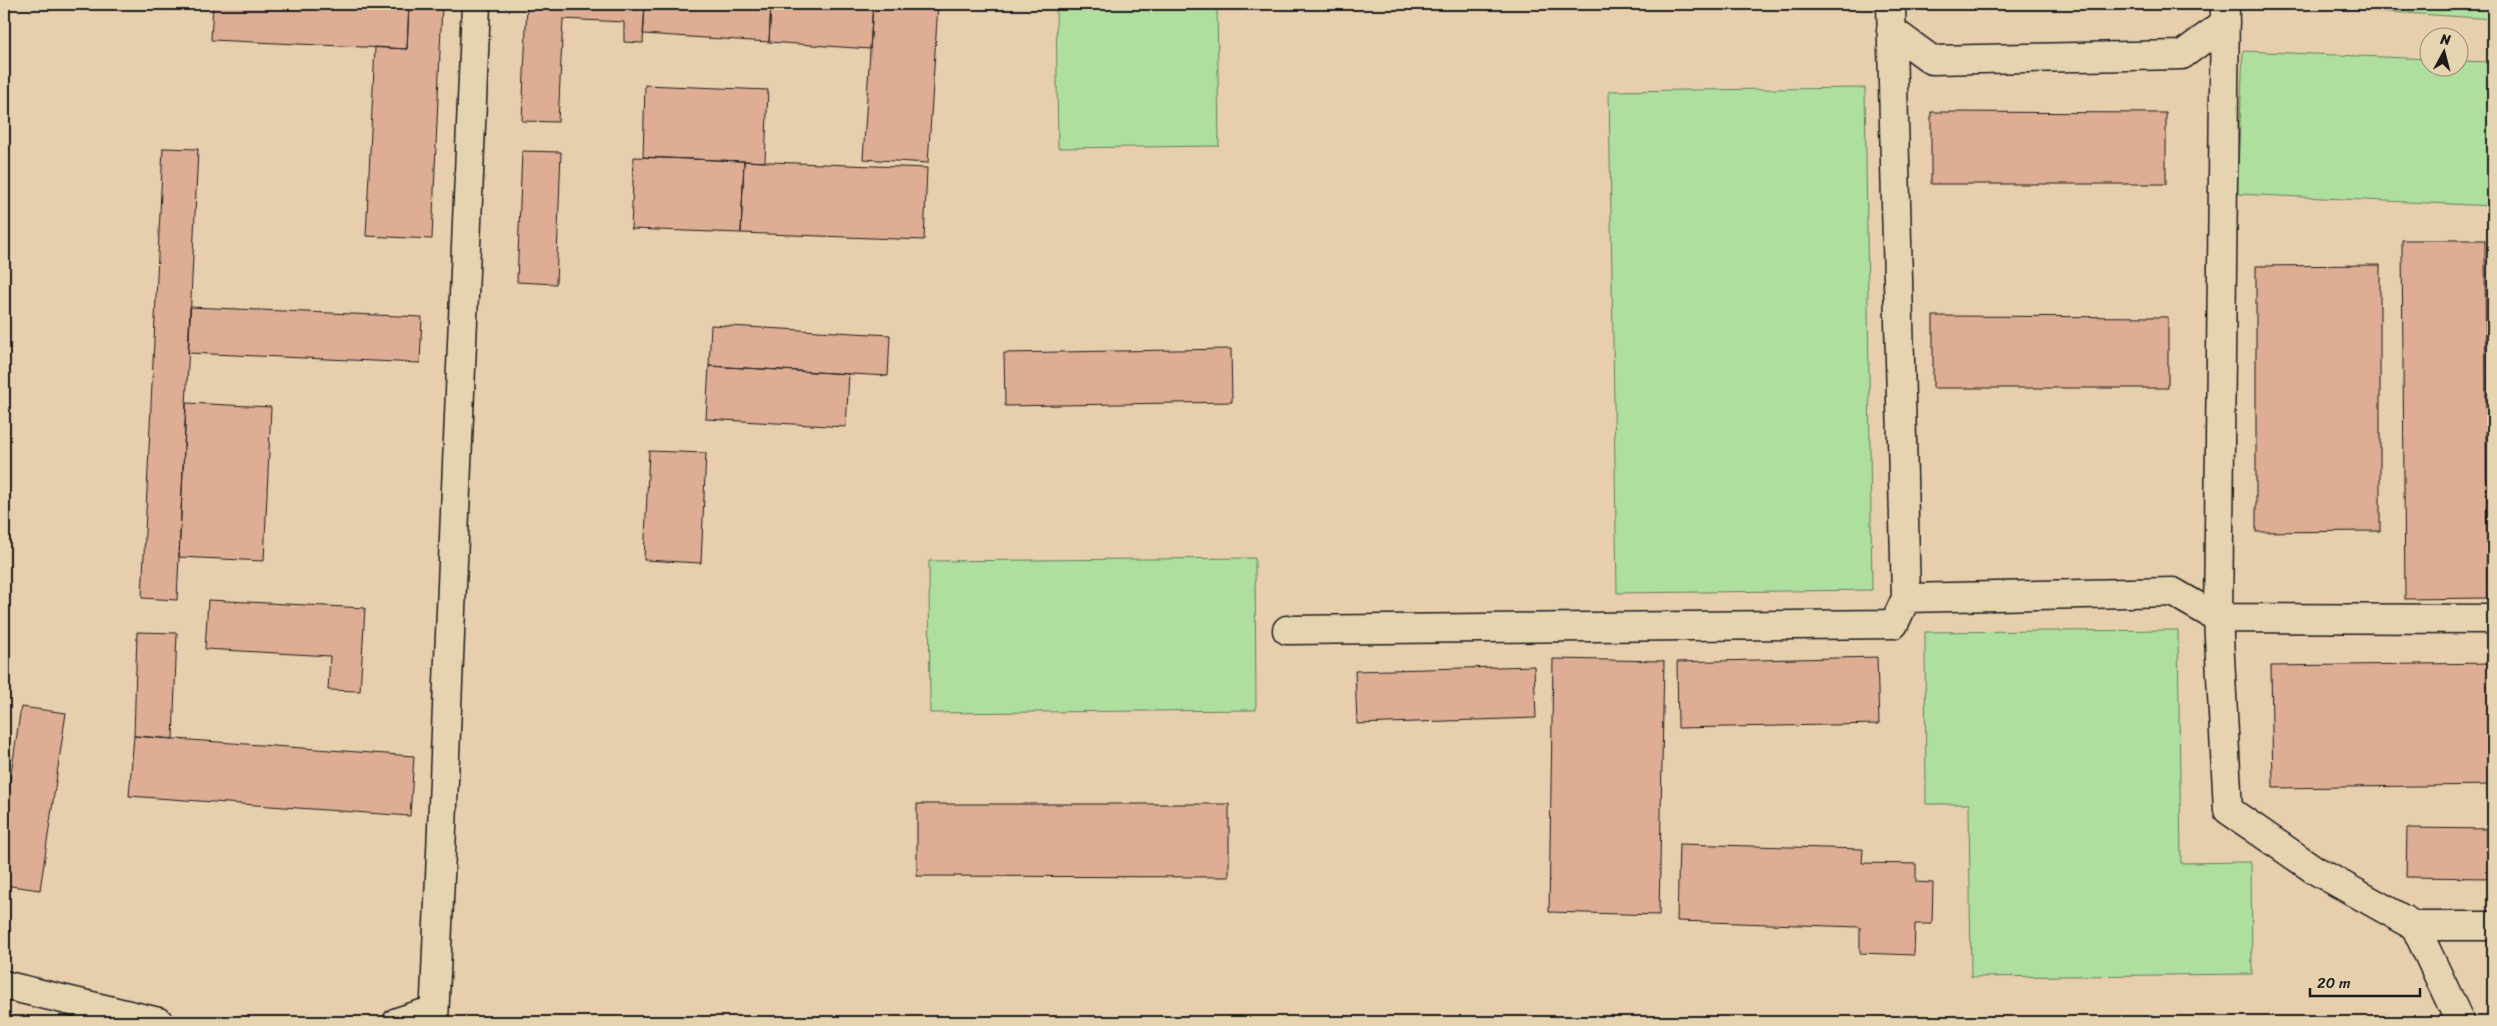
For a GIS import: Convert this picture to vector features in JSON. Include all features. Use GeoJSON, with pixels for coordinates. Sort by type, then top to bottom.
{"type":"FeatureCollection","features":[{"type":"Feature","properties":{"kind":"street"},"geometry":{"type":"LineString","coordinates":[[397,1022],[434,1016],[476,4]]}},
{"type":"Feature","properties":{"kind":"street"},"geometry":{"type":"LineString","coordinates":[[1287,630],[1894,624],[1906,598],[1891,4]]}},
{"type":"Feature","properties":{"kind":"street"},"geometry":{"type":"LineString","coordinates":[[1891,30],[1932,60],[2172,55],[2182,54],[2225,13]]}},
{"type":"Feature","properties":{"kind":"street"},"geometry":{"type":"LineString","coordinates":[[2225,13],[2218,618],[2228,810],[2315,870],[2416,926],[2493,926]]}},
{"type":"Feature","properties":{"kind":"street"},"geometry":{"type":"LineString","coordinates":[[1906,598],[2173,592],[2218,618],[2493,619]]}},
{"type":"Feature","properties":{"kind":"street"},"geometry":{"type":"LineString","coordinates":[[2416,926],[2460,1022]]}},
{"type":"Feature","properties":{"kind":"street"},"geometry":{"type":"LineString","coordinates":[[4,985],[159,1022]]}},
{"type":"Feature","properties":{"kind":"green space"},"geometry":{"type":"Polygon","coordinates":[[[1056,4],[1217,4],[1219,146],[1058,148],[1056,4]]]}},
{"type":"Feature","properties":{"kind":"green space"},"geometry":{"type":"Polygon","coordinates":[[[2274,4],[2493,4],[2493,19],[2274,4]]]}},
{"type":"Feature","properties":{"kind":"green space"},"geometry":{"type":"Polygon","coordinates":[[[2243,51],[2420,59],[2420,78],[2470,78],[2470,61],[2493,62],[2493,206],[2237,194],[2243,51]]]}},
{"type":"Feature","properties":{"kind":"green space"},"geometry":{"type":"Polygon","coordinates":[[[1865,88],[1872,590],[1617,593],[1609,91],[1865,88]]]}},
{"type":"Feature","properties":{"kind":"green space"},"geometry":{"type":"Polygon","coordinates":[[[1255,558],[1256,710],[930,713],[929,561],[1255,558]]]}},
{"type":"Feature","properties":{"kind":"green space"},"geometry":{"type":"Polygon","coordinates":[[[2178,630],[2181,863],[2251,862],[2252,974],[1971,977],[1969,804],[1926,804],[1925,632],[2178,630]]]}},
{"type":"Feature","properties":{"kind":"building"},"geometry":{"type":"Polygon","coordinates":[[[213,4],[409,4],[407,49],[211,40],[213,4]]]}},
{"type":"Feature","properties":{"kind":"building"},"geometry":{"type":"Polygon","coordinates":[[[409,4],[442,4],[432,239],[366,236],[375,47],[407,49],[409,4]]]}},
{"type":"Feature","properties":{"kind":"building"},"geometry":{"type":"Polygon","coordinates":[[[527,4],[645,4],[643,43],[624,42],[624,22],[563,19],[558,122],[522,121],[527,4]]]}},
{"type":"Feature","properties":{"kind":"building"},"geometry":{"type":"Polygon","coordinates":[[[645,4],[771,4],[769,42],[643,34],[645,4]]]}},
{"type":"Feature","properties":{"kind":"building"},"geometry":{"type":"Polygon","coordinates":[[[771,4],[873,4],[870,49],[769,42],[771,4]]]}},
{"type":"Feature","properties":{"kind":"building"},"geometry":{"type":"Polygon","coordinates":[[[873,4],[938,4],[928,163],[863,159],[873,4]]]}},
{"type":"Feature","properties":{"kind":"building"},"geometry":{"type":"Polygon","coordinates":[[[645,85],[768,90],[765,162],[643,157],[645,85]]]}},
{"type":"Feature","properties":{"kind":"building"},"geometry":{"type":"Polygon","coordinates":[[[1931,112],[2166,113],[2166,184],[1931,184],[1931,112]]]}},
{"type":"Feature","properties":{"kind":"building"},"geometry":{"type":"Polygon","coordinates":[[[163,148],[198,149],[177,600],[142,598],[163,148]]]}},
{"type":"Feature","properties":{"kind":"building"},"geometry":{"type":"Polygon","coordinates":[[[522,151],[561,152],[556,284],[517,282],[522,151]]]}},
{"type":"Feature","properties":{"kind":"building"},"geometry":{"type":"Polygon","coordinates":[[[634,157],[744,161],[741,233],[631,229],[634,157]]]}},
{"type":"Feature","properties":{"kind":"building"},"geometry":{"type":"Polygon","coordinates":[[[744,161],[927,168],[924,240],[741,233],[744,161]]]}},
{"type":"Feature","properties":{"kind":"building"},"geometry":{"type":"Polygon","coordinates":[[[2402,240],[2485,240],[2487,598],[2405,599],[2402,240]]]}},
{"type":"Feature","properties":{"kind":"building"},"geometry":{"type":"Polygon","coordinates":[[[2380,265],[2380,531],[2256,532],[2256,266],[2380,265]]]}},
{"type":"Feature","properties":{"kind":"building"},"geometry":{"type":"Polygon","coordinates":[[[190,307],[422,317],[420,363],[188,353],[190,307]]]}},
{"type":"Feature","properties":{"kind":"building"},"geometry":{"type":"Polygon","coordinates":[[[1933,316],[2168,317],[2168,388],[1933,388],[1933,316]]]}},
{"type":"Feature","properties":{"kind":"building"},"geometry":{"type":"Polygon","coordinates":[[[711,325],[890,335],[888,376],[709,366],[711,325]]]}},
{"type":"Feature","properties":{"kind":"building"},"geometry":{"type":"Polygon","coordinates":[[[1231,349],[1232,402],[1005,406],[1004,353],[1231,349]]]}},
{"type":"Feature","properties":{"kind":"building"},"geometry":{"type":"Polygon","coordinates":[[[709,366],[849,374],[846,427],[706,419],[709,366]]]}},
{"type":"Feature","properties":{"kind":"building"},"geometry":{"type":"Polygon","coordinates":[[[186,403],[271,407],[264,561],[179,557],[186,403]]]}},
{"type":"Feature","properties":{"kind":"building"},"geometry":{"type":"Polygon","coordinates":[[[649,451],[706,453],[701,563],[644,560],[649,451]]]}},
{"type":"Feature","properties":{"kind":"building"},"geometry":{"type":"Polygon","coordinates":[[[208,600],[365,608],[360,691],[328,690],[330,656],[205,649],[208,600]]]}},
{"type":"Feature","properties":{"kind":"building"},"geometry":{"type":"Polygon","coordinates":[[[137,632],[177,633],[173,739],[134,736],[137,632]]]}},
{"type":"Feature","properties":{"kind":"building"},"geometry":{"type":"Polygon","coordinates":[[[1877,657],[1879,724],[1678,728],[1677,662],[1877,657]]]}},
{"type":"Feature","properties":{"kind":"building"},"geometry":{"type":"Polygon","coordinates":[[[1553,659],[1664,661],[1659,915],[1549,912],[1553,659]]]}},
{"type":"Feature","properties":{"kind":"building"},"geometry":{"type":"Polygon","coordinates":[[[2493,663],[2493,785],[2273,788],[2271,666],[2493,663]]]}},
{"type":"Feature","properties":{"kind":"building"},"geometry":{"type":"Polygon","coordinates":[[[1534,666],[1536,718],[1357,724],[1355,671],[1534,666]]]}},
{"type":"Feature","properties":{"kind":"building"},"geometry":{"type":"Polygon","coordinates":[[[21,707],[66,713],[40,890],[4,885],[4,821],[21,707]]]}},
{"type":"Feature","properties":{"kind":"building"},"geometry":{"type":"Polygon","coordinates":[[[134,736],[414,756],[410,816],[129,796],[134,736]]]}},
{"type":"Feature","properties":{"kind":"building"},"geometry":{"type":"Polygon","coordinates":[[[917,804],[1229,804],[1229,877],[917,876],[917,804]]]}},
{"type":"Feature","properties":{"kind":"building"},"geometry":{"type":"Polygon","coordinates":[[[2407,828],[2493,829],[2493,878],[2406,877],[2407,828]]]}},
{"type":"Feature","properties":{"kind":"building"},"geometry":{"type":"Polygon","coordinates":[[[1679,844],[1863,849],[1862,863],[1916,864],[1916,882],[1933,883],[1932,924],[1915,924],[1914,955],[1860,953],[1860,927],[1677,921],[1679,844]]]}}]}
